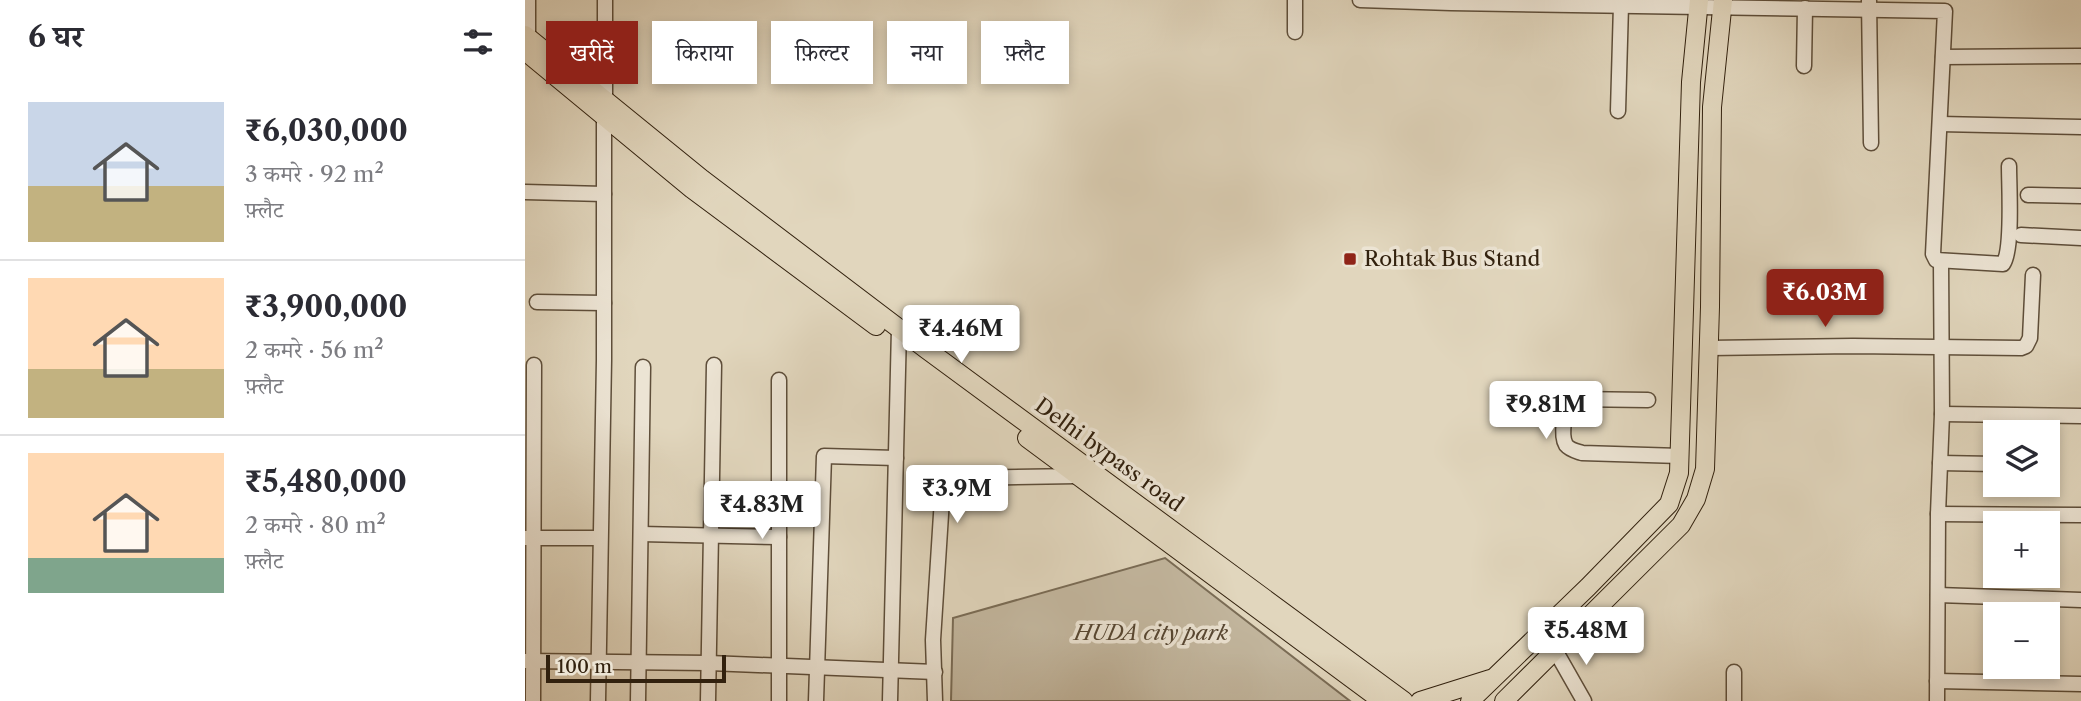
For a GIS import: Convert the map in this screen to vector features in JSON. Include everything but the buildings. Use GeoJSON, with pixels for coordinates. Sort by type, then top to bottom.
{"type":"FeatureCollection","features":[{"type":"Feature","properties":{"kind":"main road"},"geometry":{"type":"LineString","coordinates":[[1470,701],[1669,504],[1679,473],[1691,82],[1699,3]]}},
{"type":"Feature","properties":{"kind":"main road"},"geometry":{"type":"LineString","coordinates":[[1504,701],[1681,525],[1696,499],[1705,469],[1712,107],[1723,3]]}},
{"type":"Feature","properties":{"kind":"main road","name":"Delhi bypass road"},"geometry":{"type":"LineString","coordinates":[[530,45],[605,108],[702,179],[1077,475],[1382,701]]}},
{"type":"Feature","properties":{"kind":"main road","name":"Delhi bypass road"},"geometry":{"type":"LineString","coordinates":[[899,336],[1404,701]]}},
{"type":"Feature","properties":{"kind":"main road"},"geometry":{"type":"LineString","coordinates":[[1420,701],[1495,677]]}},
{"type":"Feature","properties":{"kind":"main road"},"geometry":{"type":"LineString","coordinates":[[1517,701],[1528,677]]}},
{"type":"Feature","properties":{"kind":"street"},"geometry":{"type":"LineString","coordinates":[[528,0],[530,45]]}},
{"type":"Feature","properties":{"kind":"street"},"geometry":{"type":"LineString","coordinates":[[598,701],[605,0]]}},
{"type":"Feature","properties":{"kind":"street"},"geometry":{"type":"LineString","coordinates":[[1295,0],[1295,32]]}},
{"type":"Feature","properties":{"kind":"street"},"geometry":{"type":"LineString","coordinates":[[1360,0],[1621,5],[1723,3],[1805,8],[1945,5],[1933,254],[1936,260],[2003,264],[2007,258],[2009,244],[2009,166]]}},
{"type":"Feature","properties":{"kind":"street"},"geometry":{"type":"LineString","coordinates":[[1618,111],[1621,5]]}},
{"type":"Feature","properties":{"kind":"street"},"geometry":{"type":"LineString","coordinates":[[1869,5],[1871,143]]}},
{"type":"Feature","properties":{"kind":"street"},"geometry":{"type":"LineString","coordinates":[[1804,66],[1805,8]]}},
{"type":"Feature","properties":{"kind":"street"},"geometry":{"type":"LineString","coordinates":[[1943,57],[2081,56]]}},
{"type":"Feature","properties":{"kind":"street"},"geometry":{"type":"LineString","coordinates":[[1940,124],[2081,127]]}},
{"type":"Feature","properties":{"kind":"street"},"geometry":{"type":"LineString","coordinates":[[525,192],[604,194]]}},
{"type":"Feature","properties":{"kind":"street"},"geometry":{"type":"LineString","coordinates":[[2028,195],[2081,196]]}},
{"type":"Feature","properties":{"kind":"street"},"geometry":{"type":"LineString","coordinates":[[2021,235],[2081,238]]}},
{"type":"Feature","properties":{"kind":"street"},"geometry":{"type":"LineString","coordinates":[[1937,701],[1938,514],[1942,414],[1941,261]]}},
{"type":"Feature","properties":{"kind":"street"},"geometry":{"type":"LineString","coordinates":[[1709,348],[2021,348],[2026,346],[2030,338],[2033,275]]}},
{"type":"Feature","properties":{"kind":"street"},"geometry":{"type":"LineString","coordinates":[[537,302],[604,303]]}},
{"type":"Feature","properties":{"kind":"street"},"geometry":{"type":"LineString","coordinates":[[890,701],[899,336]]}},
{"type":"Feature","properties":{"kind":"street"},"geometry":{"type":"LineString","coordinates":[[533,701],[529,661],[529,538],[530,410],[534,365]]}},
{"type":"Feature","properties":{"kind":"street"},"geometry":{"type":"LineString","coordinates":[[708,701],[714,365]]}},
{"type":"Feature","properties":{"kind":"street"},"geometry":{"type":"LineString","coordinates":[[638,701],[643,367]]}},
{"type":"Feature","properties":{"kind":"street"},"geometry":{"type":"LineString","coordinates":[[779,380],[779,701]]}},
{"type":"Feature","properties":{"kind":"street"},"geometry":{"type":"LineString","coordinates":[[1648,400],[1572,399],[1567,404],[1563,438],[1565,444],[1582,453],[1680,456]]}},
{"type":"Feature","properties":{"kind":"street"},"geometry":{"type":"LineString","coordinates":[[1942,414],[2081,416]]}},
{"type":"Feature","properties":{"kind":"street"},"geometry":{"type":"LineString","coordinates":[[816,701],[824,456],[896,458]]}},
{"type":"Feature","properties":{"kind":"street"},"geometry":{"type":"LineString","coordinates":[[1940,463],[1983,464]]}},
{"type":"Feature","properties":{"kind":"street"},"geometry":{"type":"LineString","coordinates":[[935,701],[933,640],[943,483],[965,478],[1077,475]]}},
{"type":"Feature","properties":{"kind":"street"},"geometry":{"type":"LineString","coordinates":[[1938,514],[2081,515]]}},
{"type":"Feature","properties":{"kind":"street"},"geometry":{"type":"LineString","coordinates":[[641,534],[779,537]]}},
{"type":"Feature","properties":{"kind":"street"},"geometry":{"type":"LineString","coordinates":[[529,538],[600,538]]}},
{"type":"Feature","properties":{"kind":"street"},"geometry":{"type":"LineString","coordinates":[[1938,595],[2081,600]]}},
{"type":"Feature","properties":{"kind":"street"},"geometry":{"type":"LineString","coordinates":[[1555,650],[1584,701]]}},
{"type":"Feature","properties":{"kind":"street"},"geometry":{"type":"LineString","coordinates":[[529,661],[709,663],[935,672]]}},
{"type":"Feature","properties":{"kind":"street"},"geometry":{"type":"LineString","coordinates":[[1734,672],[1734,701]]}},
{"type":"Feature","properties":{"kind":"street"},"geometry":{"type":"LineString","coordinates":[[1937,681],[2081,684]]}},
{"type":"Feature","properties":{"kind":"green space","name":"HUDA city park"},"geometry":{"type":"Polygon","coordinates":[[[1165,558],[1350,701],[951,701],[953,618],[1165,558]]]}},
{"type":"Feature","properties":{"kind":"place","name":"Rohtak Bus Stand"},"geometry":{"type":"Point","coordinates":[1350,259]}}]}
